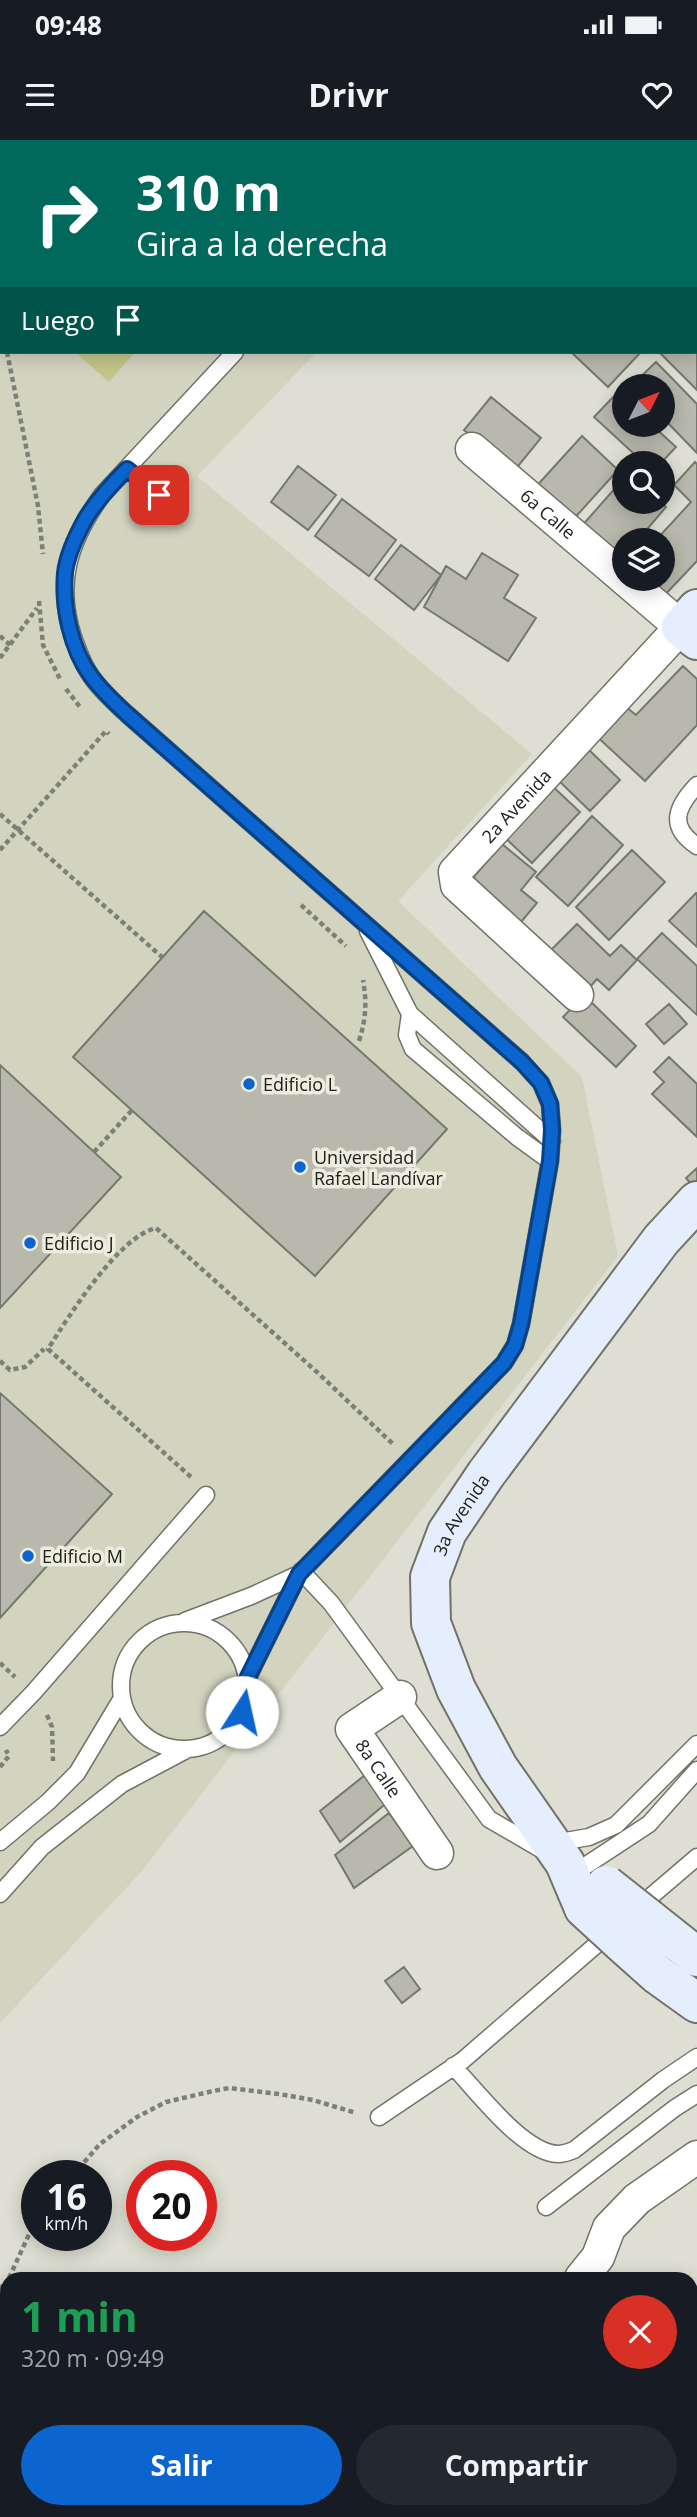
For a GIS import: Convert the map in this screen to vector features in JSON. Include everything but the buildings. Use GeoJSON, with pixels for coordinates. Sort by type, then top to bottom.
{"type":"FeatureCollection","features":[{"type":"Feature","properties":{"kind":"street","name":"6a Calle"},"geometry":{"type":"LineString","coordinates":[[472,449],[612,568]]}},
{"type":"Feature","properties":{"kind":"street","name":"6a Calle"},"geometry":{"type":"LineString","coordinates":[[642,591],[692,625]]}},
{"type":"Feature","properties":{"kind":"street","name":"2a Avenida"},"geometry":{"type":"LineString","coordinates":[[577,995],[457,885],[456,872],[692,625]]}},
{"type":"Feature","properties":{"kind":"street","name":"3a Avenida"},"geometry":{"type":"LineString","coordinates":[[635,1930],[578,1873],[498,1767],[456,1689],[431,1623],[430,1577],[447,1532],[486,1474],[661,1240],[697,1201]]}},
{"type":"Feature","properties":{"kind":"street","name":"8a Calle"},"geometry":{"type":"LineString","coordinates":[[400,1697],[352,1729],[438,1853]]}},
{"type":"Feature","properties":{"kind":"street"},"geometry":{"type":"LineString","coordinates":[[635,1930],[697,1956]]}},
{"type":"Feature","properties":{"kind":"street"},"geometry":{"type":"LineString","coordinates":[[635,1930],[658,1975],[697,2003]]}},
{"type":"Feature","properties":{"kind":"street"},"geometry":{"type":"LineString","coordinates":[[586,2272],[598,2257],[609,2228],[637,2199],[697,2157]]}},
{"type":"Feature","properties":{"kind":"lane"},"geometry":{"type":"LineString","coordinates":[[233,354],[102,495],[87,517],[74,543],[65,572],[68,621],[80,656],[89,674],[108,697],[499,1041],[541,1083],[550,1104],[550,1161],[521,1324],[515,1345],[504,1363],[300,1572],[247,1679],[242,1712],[233,1726],[220,1738],[205,1746],[189,1749],[154,1741],[139,1730],[128,1715],[122,1698],[121,1676],[128,1656],[141,1639],[160,1627],[181,1623],[251,1596],[300,1572]]}},
{"type":"Feature","properties":{"kind":"lane"},"geometry":{"type":"LineString","coordinates":[[127,469],[159,495]]}},
{"type":"Feature","properties":{"kind":"lane"},"geometry":{"type":"LineString","coordinates":[[697,785],[679,808],[678,824],[688,840],[697,846]]}},
{"type":"Feature","properties":{"kind":"lane"},"geometry":{"type":"LineString","coordinates":[[363,922],[410,1014],[552,1141]]}},
{"type":"Feature","properties":{"kind":"lane"},"geometry":{"type":"LineString","coordinates":[[410,1014],[407,1035],[414,1049],[517,1137],[550,1161]]}},
{"type":"Feature","properties":{"kind":"lane"},"geometry":{"type":"LineString","coordinates":[[0,1727],[33,1693],[206,1495]]}},
{"type":"Feature","properties":{"kind":"lane"},"geometry":{"type":"LineString","coordinates":[[300,1572],[331,1603],[489,1819],[578,1873]]}},
{"type":"Feature","properties":{"kind":"lane"},"geometry":{"type":"LineString","coordinates":[[181,1623],[203,1625],[219,1634],[237,1654],[247,1679]]}},
{"type":"Feature","properties":{"kind":"lane"},"geometry":{"type":"LineString","coordinates":[[0,1842],[48,1802],[77,1773],[122,1698]]}},
{"type":"Feature","properties":{"kind":"lane"},"geometry":{"type":"LineString","coordinates":[[578,1873],[589,1836],[616,1825],[697,1744]]}},
{"type":"Feature","properties":{"kind":"lane"},"geometry":{"type":"LineString","coordinates":[[0,1894],[42,1847],[122,1784],[189,1749]]}},
{"type":"Feature","properties":{"kind":"lane"},"geometry":{"type":"LineString","coordinates":[[578,1873],[649,1824],[697,1770]]}},
{"type":"Feature","properties":{"kind":"lane"},"geometry":{"type":"LineString","coordinates":[[371,2114],[453,2067],[697,1857]]}},
{"type":"Feature","properties":{"kind":"lane"},"geometry":{"type":"LineString","coordinates":[[453,2067],[520,2136],[539,2148],[558,2154],[574,2150],[663,2080],[697,2057]]}},
{"type":"Feature","properties":{"kind":"lane"},"geometry":{"type":"LineString","coordinates":[[546,2207],[697,2094]]}},
{"type":"Feature","properties":{"kind":"path"},"geometry":{"type":"LineString","coordinates":[[6,354],[38,506],[43,557]]}},
{"type":"Feature","properties":{"kind":"path"},"geometry":{"type":"LineString","coordinates":[[39,597],[43,645],[72,699],[89,716]]}},
{"type":"Feature","properties":{"kind":"path"},"geometry":{"type":"LineString","coordinates":[[0,658],[38,607]]}},
{"type":"Feature","properties":{"kind":"path"},"geometry":{"type":"LineString","coordinates":[[0,636],[10,645]]}},
{"type":"Feature","properties":{"kind":"path"},"geometry":{"type":"LineString","coordinates":[[97,723],[115,739]]}},
{"type":"Feature","properties":{"kind":"path"},"geometry":{"type":"LineString","coordinates":[[0,850],[106,731]]}},
{"type":"Feature","properties":{"kind":"path"},"geometry":{"type":"LineString","coordinates":[[0,814],[162,957]]}},
{"type":"Feature","properties":{"kind":"path"},"geometry":{"type":"LineString","coordinates":[[292,897],[350,949]]}},
{"type":"Feature","properties":{"kind":"path"},"geometry":{"type":"LineString","coordinates":[[359,1041],[366,1020],[367,1004],[362,975]]}},
{"type":"Feature","properties":{"kind":"path"},"geometry":{"type":"LineString","coordinates":[[94,1152],[132,1110]]}},
{"type":"Feature","properties":{"kind":"path"},"geometry":{"type":"LineString","coordinates":[[206,1495],[208,1492],[48,1349],[76,1303],[100,1274],[144,1231],[156,1228],[396,1447]]}},
{"type":"Feature","properties":{"kind":"path"},"geometry":{"type":"LineString","coordinates":[[0,1361],[10,1370],[20,1369],[44,1349]]}},
{"type":"Feature","properties":{"kind":"path"},"geometry":{"type":"LineString","coordinates":[[86,2160],[100,2144],[137,2117],[166,2102],[229,2088],[313,2100],[352,2113],[371,2114]]}},
{"type":"Feature","properties":{"kind":"path"},"geometry":{"type":"LineString","coordinates":[[12,2272],[21,2251]]}},
{"type":"Feature","properties":{"kind":"shaded area","name":"Universidad Rafael Landívar"},"geometry":{"type":"Polygon","coordinates":[[[0,354],[315,354],[197,476],[532,754],[398,901],[582,1077],[618,1256],[142,1871],[0,2023],[0,354]]]}},
{"type":"Feature","properties":{"kind":"green space"},"geometry":{"type":"Polygon","coordinates":[[[77,354],[133,354],[109,382],[77,354]]]}},
{"type":"Feature","properties":{"kind":"place","name":"Edificio L"},"geometry":{"type":"Point","coordinates":[249,1084]}},
{"type":"Feature","properties":{"kind":"place","name":"Universidad Rafael Landívar"},"geometry":{"type":"Point","coordinates":[300,1167]}},
{"type":"Feature","properties":{"kind":"place","name":"Edificio J"},"geometry":{"type":"Point","coordinates":[30,1243]}},
{"type":"Feature","properties":{"kind":"place","name":"Edificio M"},"geometry":{"type":"Point","coordinates":[28,1556]}},
{"type":"Feature","properties":{"kind":"route"},"geometry":{"type":"LineString","coordinates":[[159,495],[127,469],[102,495],[74,543],[65,572],[65,596],[68,621],[89,674],[128,715],[522,1062],[541,1083],[550,1104],[552,1130],[550,1161],[531,1274],[515,1345],[504,1363],[299,1574],[247,1679],[242,1712]]}}]}
